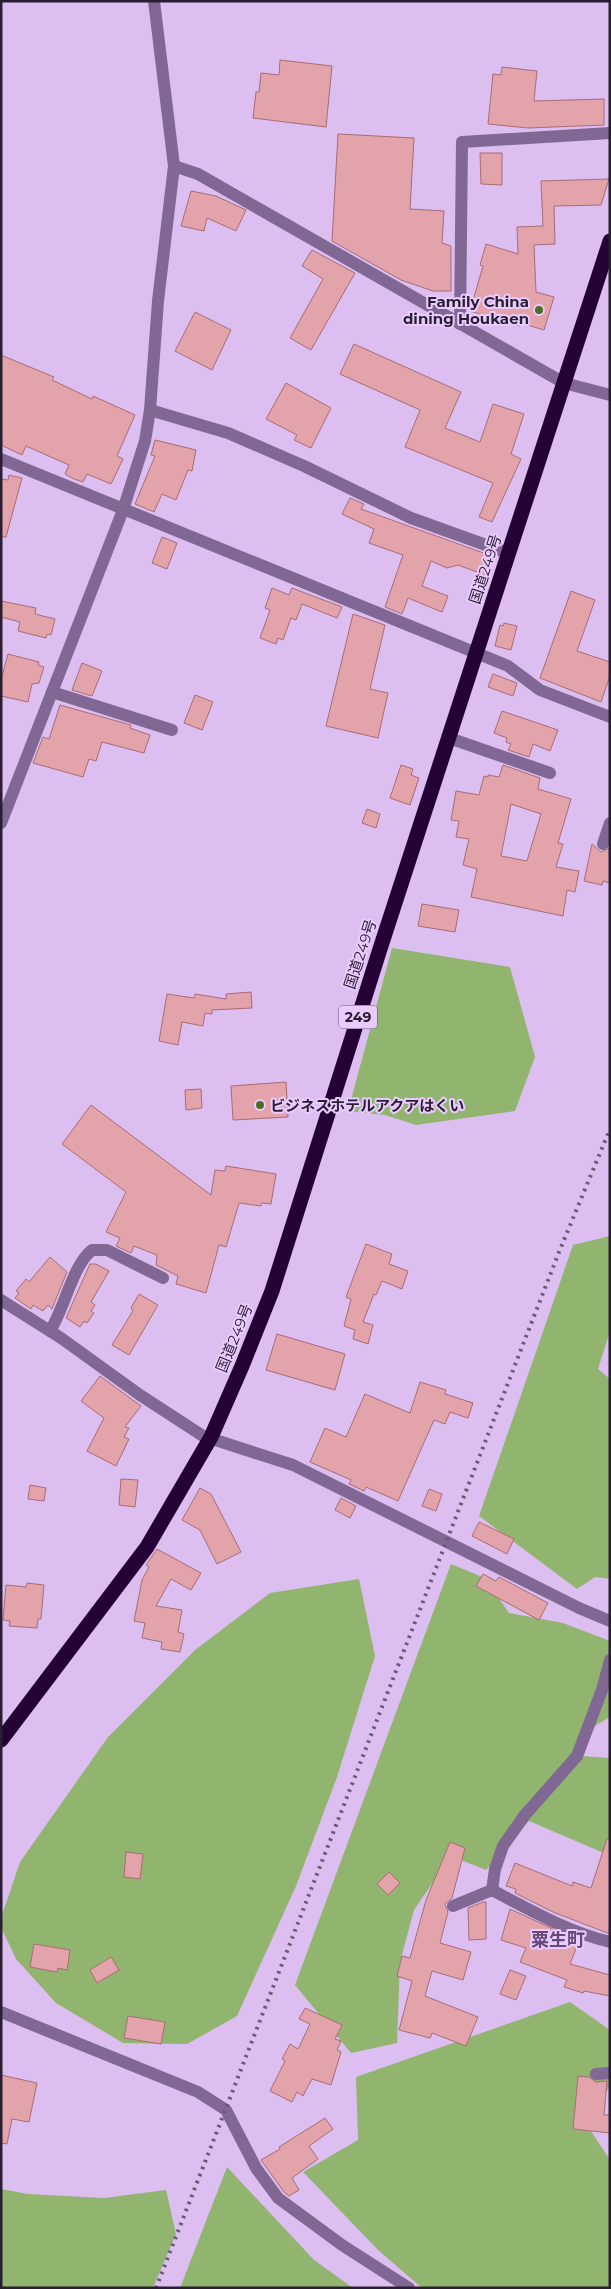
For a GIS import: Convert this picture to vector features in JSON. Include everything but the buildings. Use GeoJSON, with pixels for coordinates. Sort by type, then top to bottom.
{"type":"FeatureCollection","features":[{"type":"Feature","properties":{"kind":"highway","name":"国道249号"},"geometry":{"type":"LineString","coordinates":[[1,1740],[148,1547],[211,1437],[272,1291],[610,241]]}},
{"type":"Feature","properties":{"kind":"street"},"geometry":{"type":"LineString","coordinates":[[1,823],[124,510],[145,442],[150,410],[158,301],[174,166],[154,1]]}},
{"type":"Feature","properties":{"kind":"street"},"geometry":{"type":"LineString","coordinates":[[460,324],[462,142],[610,133]]}},
{"type":"Feature","properties":{"kind":"street"},"geometry":{"type":"LineString","coordinates":[[174,166],[198,174],[564,383],[610,395]]}},
{"type":"Feature","properties":{"kind":"street"},"geometry":{"type":"LineString","coordinates":[[150,410],[228,433],[304,466],[411,518],[508,553]]}},
{"type":"Feature","properties":{"kind":"street"},"geometry":{"type":"LineString","coordinates":[[1,459],[508,666],[540,690],[610,717]]}},
{"type":"Feature","properties":{"kind":"street"},"geometry":{"type":"LineString","coordinates":[[52,692],[172,730]]}},
{"type":"Feature","properties":{"kind":"street"},"geometry":{"type":"LineString","coordinates":[[449,738],[550,773]]}},
{"type":"Feature","properties":{"kind":"street"},"geometry":{"type":"LineString","coordinates":[[603,844],[610,823]]}},
{"type":"Feature","properties":{"kind":"street"},"geometry":{"type":"LineString","coordinates":[[50,1331],[60,1316],[85,1256],[92,1250],[107,1250],[163,1278]]}},
{"type":"Feature","properties":{"kind":"street"},"geometry":{"type":"LineString","coordinates":[[1,1300],[50,1331],[140,1395],[203,1436],[211,1437],[293,1465],[579,1608],[610,1621]]}},
{"type":"Feature","properties":{"kind":"street"},"geometry":{"type":"LineString","coordinates":[[492,1890],[495,1869],[503,1846],[524,1816],[577,1756],[602,1690],[610,1660]]}},
{"type":"Feature","properties":{"kind":"street"},"geometry":{"type":"LineString","coordinates":[[453,1906],[492,1890],[554,1922],[610,1942]]}},
{"type":"Feature","properties":{"kind":"street"},"geometry":{"type":"LineString","coordinates":[[1,2012],[198,2092],[226,2110],[256,2168],[278,2198],[342,2244],[409,2288]]}},
{"type":"Feature","properties":{"kind":"street"},"geometry":{"type":"LineString","coordinates":[[596,2074],[610,2073]]}},
{"type":"Feature","properties":{"kind":"green space"},"geometry":{"type":"Polygon","coordinates":[[[392,948],[510,967],[535,1057],[515,1111],[416,1125],[385,1115],[348,1111],[392,948]]]}},
{"type":"Feature","properties":{"kind":"green space"},"geometry":{"type":"Polygon","coordinates":[[[610,1236],[610,1331],[598,1369],[610,1379],[610,1579],[595,1577],[577,1589],[479,1516],[573,1245],[610,1236]]]}},
{"type":"Feature","properties":{"kind":"green space"},"geometry":{"type":"Polygon","coordinates":[[[451,1564],[485,1578],[509,1613],[563,1623],[610,1641],[610,1717],[588,1730],[583,1756],[610,1758],[610,1839],[606,1854],[529,1821],[486,1870],[451,1856],[414,1910],[400,1962],[397,2043],[351,2053],[295,1985],[451,1564]]]}},
{"type":"Feature","properties":{"kind":"green space"},"geometry":{"type":"Polygon","coordinates":[[[359,1579],[375,1656],[337,1777],[296,1886],[237,2016],[187,2044],[123,2043],[56,2003],[16,1959],[1,1927],[1,1918],[20,1862],[108,1737],[195,1650],[270,1593],[359,1579]]]}},
{"type":"Feature","properties":{"kind":"green space"},"geometry":{"type":"Polygon","coordinates":[[[570,2002],[610,2030],[610,2085],[587,2125],[610,2160],[610,2288],[422,2288],[378,2250],[303,2172],[358,2140],[356,2077],[570,2002]]]}},
{"type":"Feature","properties":{"kind":"green space"},"geometry":{"type":"Polygon","coordinates":[[[227,2167],[314,2260],[353,2288],[180,2288],[227,2167]]]}},
{"type":"Feature","properties":{"kind":"green space"},"geometry":{"type":"Polygon","coordinates":[[[1,2189],[28,2194],[104,2198],[166,2190],[176,2234],[153,2288],[1,2288],[1,2189]]]}},
{"type":"Feature","properties":{"kind":"railway"},"geometry":{"type":"LineString","coordinates":[[156,2288],[559,1252],[610,1129]]}},
{"type":"Feature","properties":{"kind":"place","name":"Family China dining Houkaen"},"geometry":{"type":"Point","coordinates":[539,310]}},
{"type":"Feature","properties":{"kind":"place","name":"ビジネスホテルアクアはくい"},"geometry":{"type":"Point","coordinates":[260,1105]}},
{"type":"Feature","properties":{"kind":"district","name":"粟生町"},"geometry":{"type":"Point","coordinates":[558,1940]}}]}
